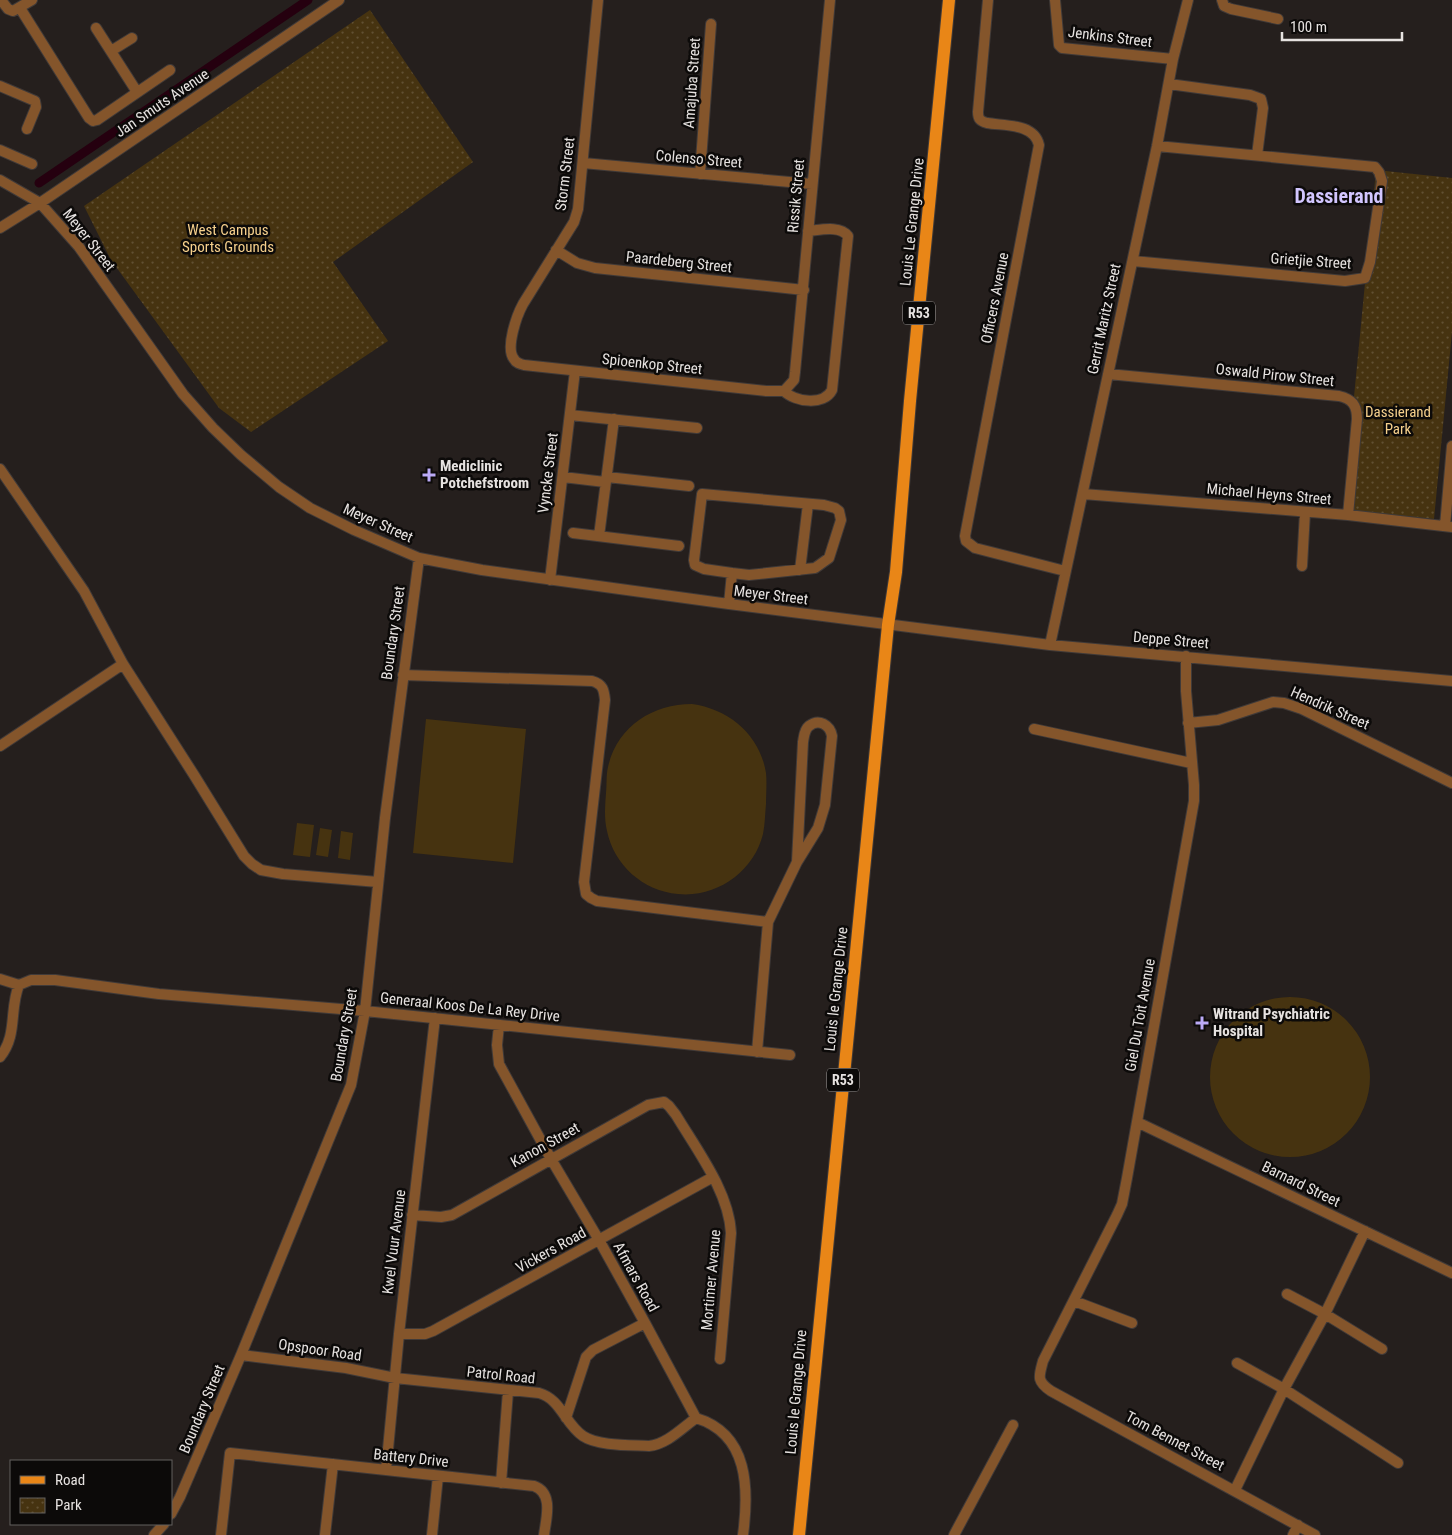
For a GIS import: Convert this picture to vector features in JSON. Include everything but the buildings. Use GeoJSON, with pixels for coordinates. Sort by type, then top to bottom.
{"type":"FeatureCollection","features":[{"type":"Feature","properties":{"kind":"main road","name":"Louis Le Grange Drive"},"geometry":{"type":"LineString","coordinates":[[888,625],[897,564],[911,392],[949,0]]}},
{"type":"Feature","properties":{"kind":"main road","name":"Louis le Grange Drive"},"geometry":{"type":"LineString","coordinates":[[799,1535],[888,625]]}},
{"type":"Feature","properties":{"kind":"street"},"geometry":{"type":"LineString","coordinates":[[1,0],[9,10],[14,11],[32,0]]}},
{"type":"Feature","properties":{"kind":"street","name":"Jan Smuts Avenue"},"geometry":{"type":"LineString","coordinates":[[0,228],[40,204],[339,0]]}},
{"type":"Feature","properties":{"kind":"street","name":"Storm Street"},"geometry":{"type":"LineString","coordinates":[[518,363],[512,355],[512,336],[517,316],[576,216],[583,163],[598,0]]}},
{"type":"Feature","properties":{"kind":"street","name":"Rissik Street"},"geometry":{"type":"LineString","coordinates":[[784,391],[794,380],[830,0]]}},
{"type":"Feature","properties":{"kind":"street","name":"Officers Avenue"},"geometry":{"type":"LineString","coordinates":[[988,0],[978,118],[986,123],[1028,130],[1035,135],[1039,144],[965,536],[966,541],[975,548],[1065,572]]}},
{"type":"Feature","properties":{"kind":"street","name":"Jenkins Street"},"geometry":{"type":"LineString","coordinates":[[1055,0],[1059,44],[1062,48],[1173,59]]}},
{"type":"Feature","properties":{"kind":"street","name":"Gerrit Maritz Street"},"geometry":{"type":"LineString","coordinates":[[1050,645],[1158,146],[1173,59],[1188,0]]}},
{"type":"Feature","properties":{"kind":"street"},"geometry":{"type":"LineString","coordinates":[[1222,0],[1224,6],[1231,9],[1278,19]]}},
{"type":"Feature","properties":{"kind":"street"},"geometry":{"type":"LineString","coordinates":[[20,8],[91,120],[97,120],[170,70]]}},
{"type":"Feature","properties":{"kind":"street","name":"Amajuba Street"},"geometry":{"type":"LineString","coordinates":[[700,174],[711,24]]}},
{"type":"Feature","properties":{"kind":"street"},"geometry":{"type":"LineString","coordinates":[[96,28],[137,92]]}},
{"type":"Feature","properties":{"kind":"street"},"geometry":{"type":"LineString","coordinates":[[111,51],[132,38]]}},
{"type":"Feature","properties":{"kind":"street"},"geometry":{"type":"LineString","coordinates":[[1169,84],[1250,95],[1261,99],[1263,108],[1257,155]]}},
{"type":"Feature","properties":{"kind":"street"},"geometry":{"type":"LineString","coordinates":[[0,86],[35,101],[36,107],[27,129]]}},
{"type":"Feature","properties":{"kind":"street","name":"Grietjie Street"},"geometry":{"type":"LineString","coordinates":[[1133,261],[1345,281],[1365,278],[1370,262],[1381,188],[1381,176],[1377,169],[1366,166],[1158,146]]}},
{"type":"Feature","properties":{"kind":"street"},"geometry":{"type":"LineString","coordinates":[[0,150],[32,164]]}},
{"type":"Feature","properties":{"kind":"street","name":"Colenso Street"},"geometry":{"type":"LineString","coordinates":[[583,163],[812,184]]}},
{"type":"Feature","properties":{"kind":"street","name":"Meyer Street"},"geometry":{"type":"LineString","coordinates":[[0,180],[40,204],[79,247],[183,394],[213,428],[279,487],[310,508],[354,530],[419,558],[550,580],[888,625]]}},
{"type":"Feature","properties":{"kind":"street","name":"Spioenkop Street"},"geometry":{"type":"LineString","coordinates":[[518,363],[575,371],[756,390],[784,391],[794,398],[818,400],[827,397],[832,390],[848,236],[842,231],[835,230],[808,231]]}},
{"type":"Feature","properties":{"kind":"street","name":"Paardeberg Street"},"geometry":{"type":"LineString","coordinates":[[556,250],[578,263],[595,268],[804,290]]}},
{"type":"Feature","properties":{"kind":"street","name":"Vyncke Street"},"geometry":{"type":"LineString","coordinates":[[550,580],[575,371]]}},
{"type":"Feature","properties":{"kind":"street","name":"Oswald Pirow Street"},"geometry":{"type":"LineString","coordinates":[[1108,374],[1339,396],[1349,400],[1356,406],[1358,419],[1348,515]]}},
{"type":"Feature","properties":{"kind":"street"},"geometry":{"type":"LineString","coordinates":[[570,415],[697,428]]}},
{"type":"Feature","properties":{"kind":"street"},"geometry":{"type":"LineString","coordinates":[[599,536],[614,420]]}},
{"type":"Feature","properties":{"kind":"street"},"geometry":{"type":"LineString","coordinates":[[1449,527],[1452,446]]}},
{"type":"Feature","properties":{"kind":"street"},"geometry":{"type":"LineString","coordinates":[[0,469],[84,591],[122,664],[194,774],[234,842],[252,864],[261,870],[282,874],[378,882]]}},
{"type":"Feature","properties":{"kind":"street"},"geometry":{"type":"LineString","coordinates":[[563,476],[689,486]]}},
{"type":"Feature","properties":{"kind":"street"},"geometry":{"type":"LineString","coordinates":[[702,494],[824,505],[839,511],[841,520],[829,558],[815,568],[800,570],[749,575],[704,569],[695,565],[702,494]]}},
{"type":"Feature","properties":{"kind":"street","name":"Michael Heyns Street"},"geometry":{"type":"LineString","coordinates":[[1083,494],[1348,515],[1449,527]]}},
{"type":"Feature","properties":{"kind":"street"},"geometry":{"type":"LineString","coordinates":[[800,570],[808,504]]}},
{"type":"Feature","properties":{"kind":"street"},"geometry":{"type":"LineString","coordinates":[[1302,566],[1306,512]]}},
{"type":"Feature","properties":{"kind":"street"},"geometry":{"type":"LineString","coordinates":[[573,533],[679,546]]}},
{"type":"Feature","properties":{"kind":"street","name":"Boundary Street"},"geometry":{"type":"LineString","coordinates":[[172,1512],[180,1498],[241,1355],[348,1094],[357,1061],[365,1011],[385,818],[419,558]]}},
{"type":"Feature","properties":{"kind":"street"},"geometry":{"type":"LineString","coordinates":[[728,604],[732,573]]}},
{"type":"Feature","properties":{"kind":"street","name":"Deppe Street"},"geometry":{"type":"LineString","coordinates":[[888,625],[1050,645],[1452,681]]}},
{"type":"Feature","properties":{"kind":"street","name":"Giel Du Toit Avenue"},"geometry":{"type":"LineString","coordinates":[[1043,1361],[1122,1204],[1194,801],[1188,723],[1186,656]]}},
{"type":"Feature","properties":{"kind":"street"},"geometry":{"type":"LineString","coordinates":[[0,746],[122,664]]}},
{"type":"Feature","properties":{"kind":"street"},"geometry":{"type":"LineString","coordinates":[[403,675],[592,681],[599,683],[604,691],[605,700],[584,882],[586,894],[597,901],[768,922]]}},
{"type":"Feature","properties":{"kind":"street","name":"Hendrik Street"},"geometry":{"type":"LineString","coordinates":[[1188,723],[1218,720],[1273,702],[1284,703],[1302,709],[1452,783]]}},
{"type":"Feature","properties":{"kind":"street"},"geometry":{"type":"LineString","coordinates":[[757,1052],[768,922],[797,862],[818,828],[825,805],[832,736],[829,727],[823,723],[809,726],[805,732],[803,742],[797,862]]}},
{"type":"Feature","properties":{"kind":"street"},"geometry":{"type":"LineString","coordinates":[[1034,729],[1191,763]]}},
{"type":"Feature","properties":{"kind":"street"},"geometry":{"type":"LineString","coordinates":[[0,978],[19,985],[9,1042],[0,1057]]}},
{"type":"Feature","properties":{"kind":"street","name":"Generaal Koos De La Rey Drive"},"geometry":{"type":"LineString","coordinates":[[19,985],[31,980],[55,980],[159,994],[365,1011],[790,1055]]}},
{"type":"Feature","properties":{"kind":"street","name":"Kwel Vuur Avenue"},"geometry":{"type":"LineString","coordinates":[[386,1470],[412,1215],[436,1018]]}},
{"type":"Feature","properties":{"kind":"street","name":"Afmars Road"},"geometry":{"type":"LineString","coordinates":[[499,1025],[496,1045],[499,1064],[551,1159],[645,1322],[696,1418]]}},
{"type":"Feature","properties":{"kind":"street","name":"Kanon Street"},"geometry":{"type":"LineString","coordinates":[[412,1215],[441,1218],[452,1215],[652,1104],[662,1102],[667,1104],[682,1126]]}},
{"type":"Feature","properties":{"kind":"street","name":"Barnard Street"},"geometry":{"type":"LineString","coordinates":[[1137,1122],[1452,1273]]}},
{"type":"Feature","properties":{"kind":"street","name":"Mortimer Avenue"},"geometry":{"type":"LineString","coordinates":[[682,1126],[713,1177],[729,1213],[731,1234],[720,1360]]}},
{"type":"Feature","properties":{"kind":"street","name":"Vickers Road"},"geometry":{"type":"LineString","coordinates":[[399,1334],[425,1334],[434,1331],[713,1177]]}},
{"type":"Feature","properties":{"kind":"street"},"geometry":{"type":"LineString","coordinates":[[1235,1490],[1284,1389],[1325,1314],[1365,1232]]}},
{"type":"Feature","properties":{"kind":"street"},"geometry":{"type":"LineString","coordinates":[[1287,1294],[1325,1314],[1382,1349]]}},
{"type":"Feature","properties":{"kind":"street"},"geometry":{"type":"LineString","coordinates":[[1074,1301],[1132,1323]]}},
{"type":"Feature","properties":{"kind":"street"},"geometry":{"type":"LineString","coordinates":[[566,1418],[586,1357],[593,1350],[645,1322]]}},
{"type":"Feature","properties":{"kind":"street","name":"Opspoor Road"},"geometry":{"type":"LineString","coordinates":[[241,1355],[346,1368],[395,1378]]}},
{"type":"Feature","properties":{"kind":"street","name":"Tom Bennet Street"},"geometry":{"type":"LineString","coordinates":[[1043,1361],[1040,1379],[1046,1388],[1235,1490],[1295,1530],[1316,1535]]}},
{"type":"Feature","properties":{"kind":"street"},"geometry":{"type":"LineString","coordinates":[[1237,1363],[1284,1389],[1398,1463]]}},
{"type":"Feature","properties":{"kind":"street","name":"Patrol Road"},"geometry":{"type":"LineString","coordinates":[[395,1378],[546,1395],[554,1401],[582,1436],[597,1442],[657,1445],[696,1418]]}},
{"type":"Feature","properties":{"kind":"street"},"geometry":{"type":"LineString","coordinates":[[501,1483],[508,1391]]}},
{"type":"Feature","properties":{"kind":"street"},"geometry":{"type":"LineString","coordinates":[[696,1418],[719,1428],[727,1435],[736,1452],[744,1474],[746,1490],[743,1535]]}},
{"type":"Feature","properties":{"kind":"street"},"geometry":{"type":"LineString","coordinates":[[954,1535],[1013,1425]]}},
{"type":"Feature","properties":{"kind":"street","name":"Battery Drive"},"geometry":{"type":"LineString","coordinates":[[221,1535],[230,1453],[534,1486],[543,1492],[547,1503],[544,1535]]}},
{"type":"Feature","properties":{"kind":"street"},"geometry":{"type":"LineString","coordinates":[[326,1535],[333,1464]]}},
{"type":"Feature","properties":{"kind":"street"},"geometry":{"type":"LineString","coordinates":[[432,1535],[438,1476]]}},
{"type":"Feature","properties":{"kind":"street"},"geometry":{"type":"LineString","coordinates":[[154,1535],[163,1525]]}},
{"type":"Feature","properties":{"kind":"green space","name":"West Campus Sports Grounds"},"geometry":{"type":"Polygon","coordinates":[[[370,10],[473,162],[333,262],[388,341],[251,432],[219,408],[111,260],[84,206],[370,10]]]}},
{"type":"Feature","properties":{"kind":"green space","name":"Dassierand Park"},"geometry":{"type":"Polygon","coordinates":[[[1376,170],[1452,178],[1452,332],[1434,519],[1343,510],[1376,170]]]}},
{"type":"Feature","properties":{"kind":"green space"},"geometry":{"type":"Polygon","coordinates":[[[692,704],[706,707],[730,718],[750,736],[763,759],[766,773],[766,804],[763,834],[751,860],[742,870],[720,887],[706,892],[678,894],[653,888],[642,882],[623,865],[616,855],[605,821],[607,773],[619,740],[638,720],[663,708],[692,704]]]}},
{"type":"Feature","properties":{"kind":"green space"},"geometry":{"type":"Polygon","coordinates":[[[426,719],[526,729],[513,863],[413,853],[426,719]]]}},
{"type":"Feature","properties":{"kind":"green space"},"geometry":{"type":"Polygon","coordinates":[[[297,823],[314,825],[310,857],[293,855],[297,823]]]}},
{"type":"Feature","properties":{"kind":"green space"},"geometry":{"type":"Polygon","coordinates":[[[320,828],[332,830],[328,857],[316,855],[320,828]]]}},
{"type":"Feature","properties":{"kind":"green space"},"geometry":{"type":"Polygon","coordinates":[[[341,831],[353,833],[350,860],[338,858],[341,831]]]}},
{"type":"Feature","properties":{"kind":"green space"},"geometry":{"type":"Polygon","coordinates":[[[1290,997],[1321,1003],[1341,1015],[1352,1026],[1364,1046],[1370,1077],[1364,1108],[1352,1128],[1341,1139],[1321,1151],[1290,1157],[1259,1151],[1239,1139],[1228,1128],[1216,1108],[1210,1077],[1216,1046],[1228,1026],[1239,1015],[1259,1003],[1290,997]]]}},
{"type":"Feature","properties":{"kind":"waterway"},"geometry":{"type":"LineString","coordinates":[[39,183],[308,0]]}},
{"type":"Feature","properties":{"kind":"place","name":"Mediclinic Potchefstroom"},"geometry":{"type":"Point","coordinates":[429,475]}},
{"type":"Feature","properties":{"kind":"place","name":"Witrand Psychiatric Hospital"},"geometry":{"type":"Point","coordinates":[1202,1023]}},
{"type":"Feature","properties":{"kind":"district","name":"Dassierand"},"geometry":{"type":"Point","coordinates":[1339,196]}}]}
